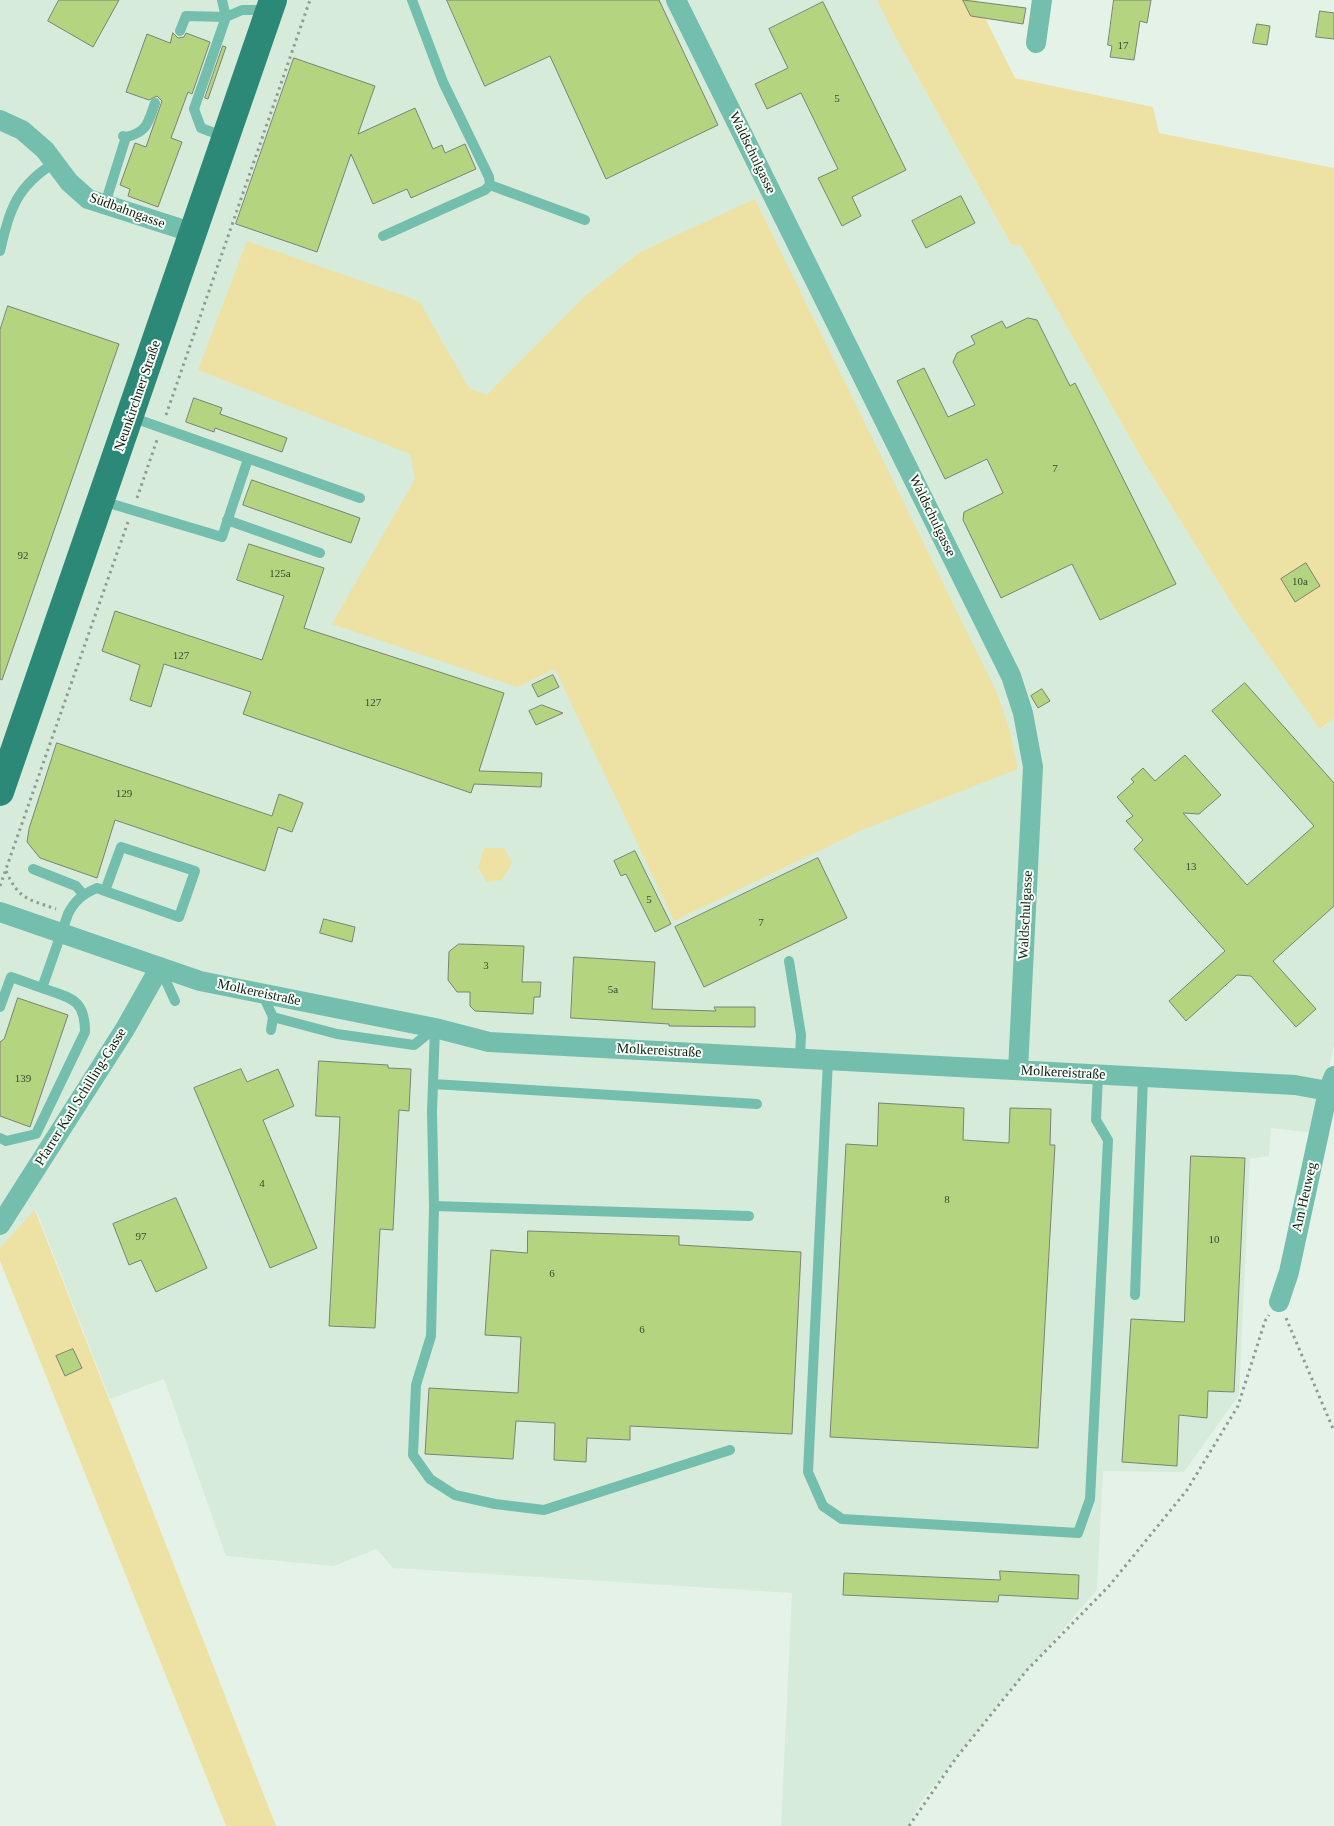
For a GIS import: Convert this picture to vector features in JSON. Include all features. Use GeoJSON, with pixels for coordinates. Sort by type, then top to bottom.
{"type":"FeatureCollection","features":[{"type":"Feature","properties":{"kind":"main road","name":"Neunkirchner Straße"},"geometry":{"type":"LineString","coordinates":[[0,792],[272,5]]}},
{"type":"Feature","properties":{"kind":"street","name":"Waldschulgasse"},"geometry":{"type":"LineString","coordinates":[[676,0],[1011,676],[1023,712],[1033,767],[1018,1070]]}},
{"type":"Feature","properties":{"kind":"street"},"geometry":{"type":"LineString","coordinates":[[1036,43],[1042,0]]}},
{"type":"Feature","properties":{"kind":"street","name":"Südbahngasse"},"geometry":{"type":"LineString","coordinates":[[1,125],[22,130],[45,150],[69,182],[88,198],[194,233]]}},
{"type":"Feature","properties":{"kind":"street","name":"Molkereistraße"},"geometry":{"type":"LineString","coordinates":[[0,912],[200,981],[435,1028],[489,1042],[1332,1086]]}},
{"type":"Feature","properties":{"kind":"street","name":"Pfarrer Karl Schilling-Gasse"},"geometry":{"type":"LineString","coordinates":[[0,1223],[125,1029],[160,967]]}},
{"type":"Feature","properties":{"kind":"street","name":"Am Heuweg"},"geometry":{"type":"LineString","coordinates":[[1279,1302],[1289,1272],[1332,1086]]}},
{"type":"Feature","properties":{"kind":"lane"},"geometry":{"type":"LineString","coordinates":[[222,0],[226,17],[194,109],[201,128],[227,138]]}},
{"type":"Feature","properties":{"kind":"lane"},"geometry":{"type":"LineString","coordinates":[[383,236],[485,190],[490,185],[490,177],[443,82],[412,0]]}},
{"type":"Feature","properties":{"kind":"lane"},"geometry":{"type":"LineString","coordinates":[[180,31],[186,16],[226,17],[242,10],[272,5]]}},
{"type":"Feature","properties":{"kind":"lane"},"geometry":{"type":"LineString","coordinates":[[105,204],[124,137],[140,134],[148,124],[155,103]]}},
{"type":"Feature","properties":{"kind":"lane"},"geometry":{"type":"LineString","coordinates":[[0,251],[6,225],[22,189],[38,173],[54,163]]}},
{"type":"Feature","properties":{"kind":"lane"},"geometry":{"type":"LineString","coordinates":[[490,185],[586,220]]}},
{"type":"Feature","properties":{"kind":"lane"},"geometry":{"type":"LineString","coordinates":[[131,417],[360,498]]}},
{"type":"Feature","properties":{"kind":"lane"},"geometry":{"type":"LineString","coordinates":[[102,500],[222,537],[248,458]]}},
{"type":"Feature","properties":{"kind":"lane"},"geometry":{"type":"LineString","coordinates":[[228,520],[320,553]]}},
{"type":"Feature","properties":{"kind":"lane"},"geometry":{"type":"LineString","coordinates":[[42,988],[68,914],[73,903],[82,894],[97,888],[179,917],[195,871],[121,847],[106,891]]}},
{"type":"Feature","properties":{"kind":"lane"},"geometry":{"type":"LineString","coordinates":[[33,869],[76,886],[82,894]]}},
{"type":"Feature","properties":{"kind":"lane"},"geometry":{"type":"LineString","coordinates":[[788,961],[801,1035],[800,1058]]}},
{"type":"Feature","properties":{"kind":"lane"},"geometry":{"type":"LineString","coordinates":[[160,967],[175,1001]]}},
{"type":"Feature","properties":{"kind":"lane"},"geometry":{"type":"LineString","coordinates":[[0,1007],[11,977],[74,1000],[85,1014],[85,1032],[36,1134],[6,1141],[0,1138]]}},
{"type":"Feature","properties":{"kind":"lane"},"geometry":{"type":"LineString","coordinates":[[262,993],[273,1017],[271,1030]]}},
{"type":"Feature","properties":{"kind":"lane"},"geometry":{"type":"LineString","coordinates":[[273,1017],[337,1034],[414,1045],[435,1028]]}},
{"type":"Feature","properties":{"kind":"lane"},"geometry":{"type":"LineString","coordinates":[[435,1028],[431,1336],[416,1385],[413,1455],[430,1479],[455,1495],[494,1504],[544,1510],[730,1450]]}},
{"type":"Feature","properties":{"kind":"lane"},"geometry":{"type":"LineString","coordinates":[[828,1060],[808,1472],[823,1506],[842,1519],[1078,1533],[1090,1500],[1108,1140],[1096,1120],[1098,1074]]}},
{"type":"Feature","properties":{"kind":"lane"},"geometry":{"type":"LineString","coordinates":[[1136,1295],[1143,1077]]}},
{"type":"Feature","properties":{"kind":"lane"},"geometry":{"type":"LineString","coordinates":[[433,1084],[757,1104]]}},
{"type":"Feature","properties":{"kind":"lane"},"geometry":{"type":"LineString","coordinates":[[434,1206],[749,1216]]}},
{"type":"Feature","properties":{"kind":"path"},"geometry":{"type":"LineString","coordinates":[[0,886],[6,871],[16,892],[23,897],[68,914]]}},
{"type":"Feature","properties":{"kind":"path"},"geometry":{"type":"LineString","coordinates":[[1279,1302],[1334,1431]]}},
{"type":"Feature","properties":{"kind":"path"},"geometry":{"type":"LineString","coordinates":[[909,1826],[956,1758],[1027,1670],[1109,1586],[1187,1490],[1238,1406],[1264,1322],[1279,1302]]}},
{"type":"Feature","properties":{"kind":"shaded area"},"geometry":{"type":"Polygon","coordinates":[[[0,0],[877,0],[898,42],[1011,244],[1021,246],[1139,454],[1235,609],[1321,729],[1334,719],[1334,1045],[1314,1133],[1271,1128],[1269,1156],[1250,1159],[1239,1395],[1184,1472],[1103,1471],[1097,1590],[999,1703],[921,1802],[908,1826],[781,1826],[792,1593],[393,1568],[377,1549],[334,1566],[226,1556],[164,1379],[110,1399],[36,1210],[0,1248],[0,0]]]}},
{"type":"Feature","properties":{"kind":"shaded area"},"geometry":{"type":"Polygon","coordinates":[[[877,0],[976,0],[1015,78],[1153,107],[1159,133],[1334,168],[1334,719],[1320,729],[1235,609],[1139,454],[1021,246],[1011,244],[898,42],[877,0]]]}},
{"type":"Feature","properties":{"kind":"shaded area"},"geometry":{"type":"Polygon","coordinates":[[[755,199],[996,691],[1009,728],[1018,769],[862,830],[674,921],[555,669],[517,687],[332,624],[415,479],[410,454],[198,370],[247,241],[419,301],[469,388],[487,395],[585,296],[640,252],[755,199]]]}},
{"type":"Feature","properties":{"kind":"shaded area"},"geometry":{"type":"Polygon","coordinates":[[[484,848],[504,848],[512,863],[502,880],[487,882],[478,868],[484,848]]]}},
{"type":"Feature","properties":{"kind":"shaded area"},"geometry":{"type":"Polygon","coordinates":[[[35,1210],[276,1826],[226,1826],[0,1261],[0,1248],[35,1210]]]}},
{"type":"Feature","properties":{"kind":"building"},"geometry":{"type":"Polygon","coordinates":[[[59,0],[119,0],[93,47],[48,21],[59,0]]]}},
{"type":"Feature","properties":{"kind":"building"},"geometry":{"type":"Polygon","coordinates":[[[447,0],[659,0],[718,125],[606,179],[550,56],[485,86],[447,0]]]}},
{"type":"Feature","properties":{"kind":"building"},"geometry":{"type":"Polygon","coordinates":[[[963,0],[1026,8],[1023,24],[971,16],[963,0]]]}},
{"type":"Feature","properties":{"kind":"building"},"geometry":{"type":"Polygon","coordinates":[[[1114,0],[1151,0],[1147,23],[1140,21],[1134,60],[1110,57],[1112,46],[1108,45],[1114,0]]]}},
{"type":"Feature","properties":{"kind":"building"},"geometry":{"type":"Polygon","coordinates":[[[823,2],[906,170],[852,197],[861,216],[842,226],[818,178],[838,169],[801,93],[767,109],[755,84],[788,68],[769,29],[823,2]]]}},
{"type":"Feature","properties":{"kind":"building"},"geometry":{"type":"Polygon","coordinates":[[[1320,11],[1334,13],[1334,39],[1316,37],[1320,11]]]}},
{"type":"Feature","properties":{"kind":"building"},"geometry":{"type":"Polygon","coordinates":[[[1257,24],[1270,26],[1267,45],[1253,43],[1257,24]]]}},
{"type":"Feature","properties":{"kind":"building"},"geometry":{"type":"Polygon","coordinates":[[[173,33],[178,38],[184,37],[186,33],[210,42],[192,94],[188,92],[171,138],[182,142],[158,207],[128,196],[130,189],[120,185],[135,143],[146,147],[162,101],[157,96],[149,100],[126,92],[147,34],[170,43],[173,33]]]}},
{"type":"Feature","properties":{"kind":"building"},"geometry":{"type":"Polygon","coordinates":[[[223,46],[226,47],[208,99],[205,98],[223,46]]]}},
{"type":"Feature","properties":{"kind":"building"},"geometry":{"type":"Polygon","coordinates":[[[294,58],[375,86],[358,134],[415,108],[433,149],[442,145],[445,153],[465,144],[476,169],[411,198],[407,189],[373,204],[351,154],[317,252],[236,224],[294,58]]]}},
{"type":"Feature","properties":{"kind":"building"},"geometry":{"type":"Polygon","coordinates":[[[961,196],[975,223],[926,248],[912,221],[961,196]]]}},
{"type":"Feature","properties":{"kind":"building"},"geometry":{"type":"Polygon","coordinates":[[[8,306],[119,344],[2,680],[0,679],[0,330],[8,306]]]}},
{"type":"Feature","properties":{"kind":"building"},"geometry":{"type":"Polygon","coordinates":[[[1028,318],[1037,320],[1070,386],[1075,383],[1176,584],[1100,620],[1072,564],[1001,598],[963,520],[964,512],[1003,493],[987,459],[945,479],[897,381],[924,368],[948,417],[975,405],[953,362],[957,353],[975,344],[971,336],[1002,321],[1006,328],[1028,318]]]}},
{"type":"Feature","properties":{"kind":"building"},"geometry":{"type":"Polygon","coordinates":[[[194,398],[222,408],[220,414],[287,438],[282,452],[215,428],[214,432],[186,422],[194,398]]]}},
{"type":"Feature","properties":{"kind":"building"},"geometry":{"type":"Polygon","coordinates":[[[252,480],[360,518],[351,543],[243,505],[252,480]]]}},
{"type":"Feature","properties":{"kind":"building"},"geometry":{"type":"Polygon","coordinates":[[[249,544],[324,568],[304,628],[504,693],[479,771],[542,773],[541,787],[474,784],[471,793],[243,714],[251,692],[164,664],[151,707],[130,700],[140,665],[102,651],[115,611],[262,660],[284,596],[237,580],[249,544]]]}},
{"type":"Feature","properties":{"kind":"building"},"geometry":{"type":"Polygon","coordinates":[[[1306,563],[1320,586],[1295,602],[1281,579],[1306,563]]]}},
{"type":"Feature","properties":{"kind":"building"},"geometry":{"type":"Polygon","coordinates":[[[553,675],[559,687],[538,697],[532,685],[553,675]]]}},
{"type":"Feature","properties":{"kind":"building"},"geometry":{"type":"Polygon","coordinates":[[[1245,683],[1334,783],[1334,906],[1273,961],[1316,1009],[1296,1027],[1251,976],[1237,975],[1186,1021],[1169,1001],[1225,951],[1134,849],[1143,840],[1126,821],[1133,816],[1117,797],[1134,782],[1131,779],[1143,768],[1155,781],[1185,755],[1221,795],[1199,814],[1183,813],[1247,885],[1314,826],[1212,711],[1245,683]]]}},
{"type":"Feature","properties":{"kind":"building"},"geometry":{"type":"Polygon","coordinates":[[[1042,689],[1050,701],[1038,708],[1031,696],[1042,689]]]}},
{"type":"Feature","properties":{"kind":"building"},"geometry":{"type":"Polygon","coordinates":[[[542,705],[563,713],[536,725],[529,711],[542,705]]]}},
{"type":"Feature","properties":{"kind":"building"},"geometry":{"type":"Polygon","coordinates":[[[57,743],[272,816],[279,794],[303,803],[292,832],[278,827],[265,871],[115,820],[97,878],[40,858],[27,842],[29,829],[57,743]]]}},
{"type":"Feature","properties":{"kind":"building"},"geometry":{"type":"Polygon","coordinates":[[[635,851],[671,924],[655,932],[626,874],[621,876],[614,861],[635,851]]]}},
{"type":"Feature","properties":{"kind":"building"},"geometry":{"type":"Polygon","coordinates":[[[818,858],[847,918],[704,987],[675,927],[818,858]]]}},
{"type":"Feature","properties":{"kind":"building"},"geometry":{"type":"Polygon","coordinates":[[[324,919],[355,927],[352,942],[320,933],[324,919]]]}},
{"type":"Feature","properties":{"kind":"building"},"geometry":{"type":"Polygon","coordinates":[[[459,944],[524,946],[522,982],[541,982],[540,997],[534,997],[533,1014],[475,1011],[470,1006],[470,992],[457,992],[448,980],[449,952],[459,944]]]}},
{"type":"Feature","properties":{"kind":"building"},"geometry":{"type":"Polygon","coordinates":[[[574,957],[655,962],[652,1009],[716,1011],[714,1007],[755,1007],[755,1027],[669,1026],[669,1024],[571,1018],[574,957]]]}},
{"type":"Feature","properties":{"kind":"building"},"geometry":{"type":"Polygon","coordinates":[[[18,998],[68,1015],[30,1127],[0,1116],[0,1042],[4,1039],[18,998]]]}},
{"type":"Feature","properties":{"kind":"building"},"geometry":{"type":"Polygon","coordinates":[[[319,1061],[388,1065],[388,1068],[411,1069],[409,1111],[399,1110],[393,1230],[380,1229],[375,1328],[329,1326],[340,1117],[316,1116],[319,1061]]]}},
{"type":"Feature","properties":{"kind":"building"},"geometry":{"type":"Polygon","coordinates":[[[241,1069],[247,1082],[278,1069],[294,1106],[263,1120],[317,1248],[270,1268],[194,1088],[241,1069]]]}},
{"type":"Feature","properties":{"kind":"building"},"geometry":{"type":"Polygon","coordinates":[[[879,1103],[964,1108],[963,1140],[1009,1143],[1010,1108],[1051,1109],[1050,1145],[1055,1145],[1038,1448],[830,1437],[846,1144],[877,1146],[879,1103]]]}},
{"type":"Feature","properties":{"kind":"building"},"geometry":{"type":"Polygon","coordinates":[[[1191,1156],[1245,1158],[1234,1392],[1208,1391],[1207,1418],[1179,1415],[1177,1466],[1122,1462],[1131,1319],[1184,1322],[1191,1156]]]}},
{"type":"Feature","properties":{"kind":"building"},"geometry":{"type":"Polygon","coordinates":[[[176,1198],[207,1268],[156,1292],[141,1260],[129,1265],[113,1224],[176,1198]]]}},
{"type":"Feature","properties":{"kind":"building"},"geometry":{"type":"Polygon","coordinates":[[[528,1231],[679,1236],[679,1245],[801,1252],[792,1434],[630,1426],[630,1440],[587,1438],[586,1462],[554,1460],[555,1423],[516,1421],[513,1459],[425,1454],[429,1388],[518,1393],[521,1337],[485,1335],[491,1250],[527,1253],[528,1231]]]}},
{"type":"Feature","properties":{"kind":"building"},"geometry":{"type":"Polygon","coordinates":[[[73,1349],[82,1368],[65,1376],[56,1356],[73,1349]]]}},
{"type":"Feature","properties":{"kind":"building"},"geometry":{"type":"Polygon","coordinates":[[[1000,1571],[1079,1575],[1078,1599],[999,1595],[998,1602],[843,1595],[844,1573],[1000,1580],[1000,1571]]]}}]}
